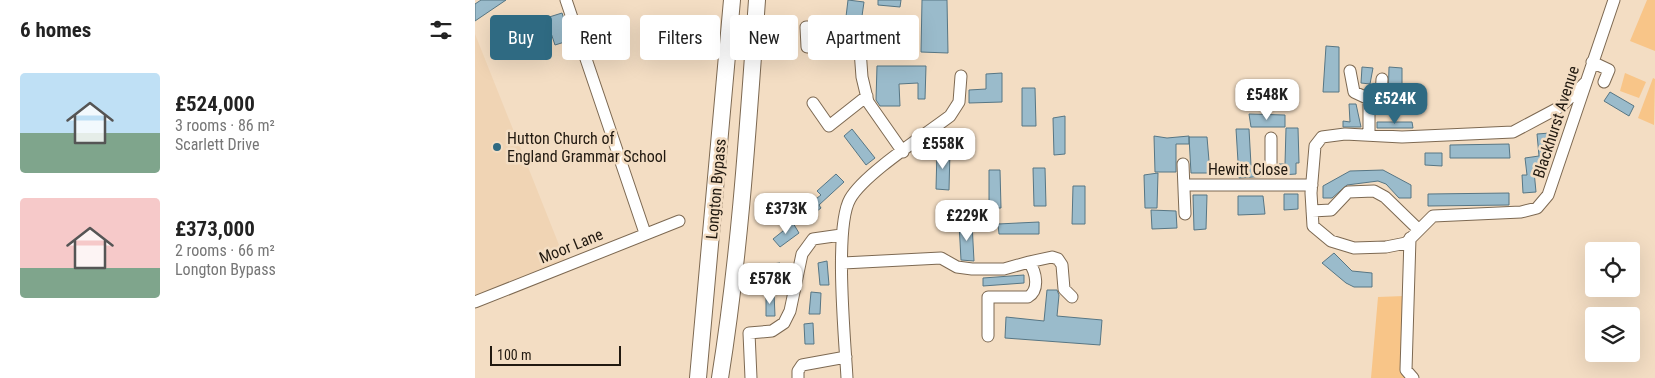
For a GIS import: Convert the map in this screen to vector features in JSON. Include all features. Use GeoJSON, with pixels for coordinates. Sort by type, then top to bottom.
{"type":"FeatureCollection","features":[{"type":"Feature","properties":{"kind":"highway","name":"Longton Bypass"},"geometry":{"type":"LineString","coordinates":[[698,378],[732,0]]}},
{"type":"Feature","properties":{"kind":"highway","name":"Longton Bypass"},"geometry":{"type":"LineString","coordinates":[[720,378],[734,284],[746,171],[757,0]]}},
{"type":"Feature","properties":{"kind":"street"},"geometry":{"type":"LineString","coordinates":[[566,0],[645,233]]}},
{"type":"Feature","properties":{"kind":"street","name":"Blackhurst Avenue"},"geometry":{"type":"LineString","coordinates":[[1415,234],[1433,216],[1521,212],[1537,208],[1548,195],[1557,172],[1592,62],[1615,0]]}},
{"type":"Feature","properties":{"kind":"street"},"geometry":{"type":"LineString","coordinates":[[808,27],[806,27],[808,47]]}},
{"type":"Feature","properties":{"kind":"street"},"geometry":{"type":"LineString","coordinates":[[861,60],[862,77],[868,102],[903,152]]}},
{"type":"Feature","properties":{"kind":"street"},"geometry":{"type":"LineString","coordinates":[[1592,62],[1609,70],[1604,82]]}},
{"type":"Feature","properties":{"kind":"street"},"geometry":{"type":"LineString","coordinates":[[1350,71],[1354,92],[1369,99],[1381,96],[1382,79]]}},
{"type":"Feature","properties":{"kind":"street"},"geometry":{"type":"LineString","coordinates":[[847,378],[841,235],[849,200],[863,182],[950,116],[959,102],[961,76]]}},
{"type":"Feature","properties":{"kind":"street"},"geometry":{"type":"LineString","coordinates":[[1415,234],[1406,243],[1386,247],[1354,248],[1331,241],[1313,226],[1312,185],[1315,146],[1322,137],[1513,132],[1560,108],[1585,83]]}},
{"type":"Feature","properties":{"kind":"street"},"geometry":{"type":"LineString","coordinates":[[813,103],[829,126],[867,96]]}},
{"type":"Feature","properties":{"kind":"street"},"geometry":{"type":"LineString","coordinates":[[1369,99],[1369,135]]}},
{"type":"Feature","properties":{"kind":"street"},"geometry":{"type":"LineString","coordinates":[[1271,138],[1272,175]]}},
{"type":"Feature","properties":{"kind":"street","name":"Hewitt Close"},"geometry":{"type":"LineString","coordinates":[[1183,164],[1185,214]]}},
{"type":"Feature","properties":{"kind":"street","name":"Hewitt Close"},"geometry":{"type":"LineString","coordinates":[[1184,185],[1272,175],[1312,185]]}},
{"type":"Feature","properties":{"kind":"street"},"geometry":{"type":"LineString","coordinates":[[1312,211],[1331,210],[1348,192],[1374,191],[1385,197],[1415,234],[1406,370],[1413,378]]}},
{"type":"Feature","properties":{"kind":"street","name":"Moor Lane"},"geometry":{"type":"LineString","coordinates":[[475,302],[679,221]]}},
{"type":"Feature","properties":{"kind":"street"},"geometry":{"type":"LineString","coordinates":[[751,378],[749,333],[772,331],[784,323],[790,311],[802,254],[813,239],[841,235]]}},
{"type":"Feature","properties":{"kind":"street"},"geometry":{"type":"LineString","coordinates":[[843,263],[941,258],[957,268],[1004,269],[1052,257],[1058,259],[1062,265],[1064,290],[1072,297]]}},
{"type":"Feature","properties":{"kind":"street"},"geometry":{"type":"LineString","coordinates":[[988,336],[988,297],[1028,297],[1032,295],[1036,282],[1034,270],[1029,262]]}},
{"type":"Feature","properties":{"kind":"street"},"geometry":{"type":"LineString","coordinates":[[798,378],[798,371],[802,365],[846,357]]}},
{"type":"Feature","properties":{"kind":"shaded area"},"geometry":{"type":"Polygon","coordinates":[[[1647,0],[1655,0],[1655,51],[1630,41],[1647,0]]]}},
{"type":"Feature","properties":{"kind":"shaded area","name":"Hutton Church of England Grammar School"},"geometry":{"type":"Polygon","coordinates":[[[475,34],[565,260],[475,295],[475,34]]]}},
{"type":"Feature","properties":{"kind":"shaded area"},"geometry":{"type":"Polygon","coordinates":[[[1625,73],[1646,82],[1639,98],[1620,91],[1625,73]]]}},
{"type":"Feature","properties":{"kind":"shaded area"},"geometry":{"type":"Polygon","coordinates":[[[1653,78],[1655,79],[1654,125],[1638,118],[1653,78]]]}},
{"type":"Feature","properties":{"kind":"shaded area"},"geometry":{"type":"Polygon","coordinates":[[[1404,296],[1409,378],[1371,378],[1378,297],[1404,296]]]}},
{"type":"Feature","properties":{"kind":"building"},"geometry":{"type":"Polygon","coordinates":[[[481,0],[506,0],[475,21],[475,4],[481,0]]]}},
{"type":"Feature","properties":{"kind":"building"},"geometry":{"type":"Polygon","coordinates":[[[848,0],[864,2],[862,15],[846,15],[848,0]]]}},
{"type":"Feature","properties":{"kind":"building"},"geometry":{"type":"Polygon","coordinates":[[[878,0],[901,0],[900,7],[878,5],[878,0]]]}},
{"type":"Feature","properties":{"kind":"building"},"geometry":{"type":"Polygon","coordinates":[[[922,0],[947,0],[948,53],[921,52],[922,0]]]}},
{"type":"Feature","properties":{"kind":"building"},"geometry":{"type":"Polygon","coordinates":[[[562,13],[563,15],[562,43],[555,45],[552,36],[552,16],[562,13]]]}},
{"type":"Feature","properties":{"kind":"building"},"geometry":{"type":"Polygon","coordinates":[[[1326,46],[1339,47],[1339,92],[1323,92],[1326,46]]]}},
{"type":"Feature","properties":{"kind":"building"},"geometry":{"type":"Polygon","coordinates":[[[877,66],[926,66],[925,99],[918,99],[918,83],[899,84],[900,106],[880,106],[876,100],[877,66]]]}},
{"type":"Feature","properties":{"kind":"building"},"geometry":{"type":"Polygon","coordinates":[[[1362,67],[1373,68],[1370,84],[1361,83],[1362,67]]]}},
{"type":"Feature","properties":{"kind":"building"},"geometry":{"type":"Polygon","coordinates":[[[1389,67],[1402,68],[1402,102],[1388,102],[1389,67]]]}},
{"type":"Feature","properties":{"kind":"building"},"geometry":{"type":"Polygon","coordinates":[[[1002,73],[1002,102],[969,103],[969,90],[986,89],[986,74],[1002,73]]]}},
{"type":"Feature","properties":{"kind":"building"},"geometry":{"type":"Polygon","coordinates":[[[1022,88],[1035,88],[1036,126],[1022,126],[1022,88]]]}},
{"type":"Feature","properties":{"kind":"building"},"geometry":{"type":"Polygon","coordinates":[[[1610,92],[1634,106],[1629,116],[1604,101],[1610,92]]]}},
{"type":"Feature","properties":{"kind":"building"},"geometry":{"type":"Polygon","coordinates":[[[1349,104],[1356,104],[1361,127],[1343,127],[1343,121],[1350,122],[1349,104]]]}},
{"type":"Feature","properties":{"kind":"building"},"geometry":{"type":"Polygon","coordinates":[[[1249,114],[1285,115],[1285,127],[1251,127],[1249,114]]]}},
{"type":"Feature","properties":{"kind":"building"},"geometry":{"type":"Polygon","coordinates":[[[1065,116],[1065,154],[1054,155],[1053,118],[1065,116]]]}},
{"type":"Feature","properties":{"kind":"building"},"geometry":{"type":"Polygon","coordinates":[[[1377,122],[1412,122],[1413,128],[1377,128],[1377,122]]]}},
{"type":"Feature","properties":{"kind":"building"},"geometry":{"type":"Polygon","coordinates":[[[1286,128],[1298,128],[1299,163],[1296,163],[1296,174],[1239,178],[1236,129],[1249,129],[1251,165],[1263,165],[1267,171],[1271,172],[1277,169],[1279,164],[1285,164],[1286,128]]]}},
{"type":"Feature","properties":{"kind":"building"},"geometry":{"type":"Polygon","coordinates":[[[852,129],[875,158],[866,165],[844,136],[852,129]]]}},
{"type":"Feature","properties":{"kind":"building"},"geometry":{"type":"Polygon","coordinates":[[[1550,133],[1552,151],[1547,151],[1549,164],[1538,164],[1539,171],[1534,171],[1536,192],[1523,193],[1522,175],[1527,175],[1525,158],[1539,156],[1537,134],[1550,133]]]}},
{"type":"Feature","properties":{"kind":"building"},"geometry":{"type":"Polygon","coordinates":[[[1154,136],[1167,138],[1189,136],[1189,144],[1176,144],[1176,172],[1155,172],[1154,136]]]}},
{"type":"Feature","properties":{"kind":"building"},"geometry":{"type":"Polygon","coordinates":[[[1189,137],[1207,137],[1210,173],[1191,173],[1189,137]]]}},
{"type":"Feature","properties":{"kind":"building"},"geometry":{"type":"Polygon","coordinates":[[[1509,144],[1510,158],[1450,158],[1450,145],[1509,144]]]}},
{"type":"Feature","properties":{"kind":"building"},"geometry":{"type":"Polygon","coordinates":[[[937,150],[950,150],[949,190],[936,189],[937,150]]]}},
{"type":"Feature","properties":{"kind":"building"},"geometry":{"type":"Polygon","coordinates":[[[1425,153],[1442,153],[1442,166],[1425,165],[1425,153]]]}},
{"type":"Feature","properties":{"kind":"building"},"geometry":{"type":"Polygon","coordinates":[[[1033,168],[1045,168],[1046,206],[1034,206],[1033,168]]]}},
{"type":"Feature","properties":{"kind":"building"},"geometry":{"type":"Polygon","coordinates":[[[989,170],[1000,170],[1001,208],[989,208],[989,170]]]}},
{"type":"Feature","properties":{"kind":"building"},"geometry":{"type":"Polygon","coordinates":[[[1383,170],[1411,185],[1411,198],[1399,198],[1386,184],[1378,181],[1347,185],[1332,198],[1323,198],[1323,186],[1350,171],[1383,170]]]}},
{"type":"Feature","properties":{"kind":"building"},"geometry":{"type":"Polygon","coordinates":[[[1158,173],[1157,208],[1145,208],[1144,175],[1158,173]]]}},
{"type":"Feature","properties":{"kind":"building"},"geometry":{"type":"Polygon","coordinates":[[[836,174],[844,182],[819,205],[821,208],[801,223],[795,215],[821,195],[817,191],[836,174]]]}},
{"type":"Feature","properties":{"kind":"building"},"geometry":{"type":"Polygon","coordinates":[[[1073,186],[1085,186],[1085,224],[1072,224],[1073,186]]]}},
{"type":"Feature","properties":{"kind":"building"},"geometry":{"type":"Polygon","coordinates":[[[1509,193],[1509,205],[1428,206],[1428,194],[1509,193]]]}},
{"type":"Feature","properties":{"kind":"building"},"geometry":{"type":"Polygon","coordinates":[[[1284,194],[1298,194],[1298,209],[1284,210],[1284,194]]]}},
{"type":"Feature","properties":{"kind":"building"},"geometry":{"type":"Polygon","coordinates":[[[1193,195],[1207,195],[1206,229],[1194,230],[1193,195]]]}},
{"type":"Feature","properties":{"kind":"building"},"geometry":{"type":"Polygon","coordinates":[[[1238,196],[1263,196],[1265,214],[1238,215],[1238,196]]]}},
{"type":"Feature","properties":{"kind":"building"},"geometry":{"type":"Polygon","coordinates":[[[1151,210],[1176,211],[1177,228],[1152,229],[1151,210]]]}},
{"type":"Feature","properties":{"kind":"building"},"geometry":{"type":"Polygon","coordinates":[[[1039,222],[1039,234],[999,234],[998,224],[1039,222]]]}},
{"type":"Feature","properties":{"kind":"building"},"geometry":{"type":"Polygon","coordinates":[[[793,223],[799,233],[780,247],[773,239],[793,223]]]}},
{"type":"Feature","properties":{"kind":"building"},"geometry":{"type":"Polygon","coordinates":[[[959,223],[972,223],[974,261],[961,260],[959,223]]]}},
{"type":"Feature","properties":{"kind":"building"},"geometry":{"type":"Polygon","coordinates":[[[1334,253],[1352,271],[1372,273],[1372,287],[1354,287],[1346,283],[1322,263],[1334,253]]]}},
{"type":"Feature","properties":{"kind":"building"},"geometry":{"type":"Polygon","coordinates":[[[827,261],[829,285],[820,285],[818,263],[827,261]]]}},
{"type":"Feature","properties":{"kind":"building"},"geometry":{"type":"Polygon","coordinates":[[[780,263],[781,286],[774,286],[772,264],[780,263]]]}},
{"type":"Feature","properties":{"kind":"building"},"geometry":{"type":"Polygon","coordinates":[[[1024,275],[1024,283],[983,286],[983,278],[1024,275]]]}},
{"type":"Feature","properties":{"kind":"building"},"geometry":{"type":"Polygon","coordinates":[[[1047,290],[1057,290],[1059,295],[1057,316],[1102,320],[1100,345],[1005,338],[1006,317],[1044,321],[1047,290]]]}},
{"type":"Feature","properties":{"kind":"building"},"geometry":{"type":"Polygon","coordinates":[[[811,292],[821,293],[820,314],[809,314],[811,292]]]}},
{"type":"Feature","properties":{"kind":"building"},"geometry":{"type":"Polygon","coordinates":[[[774,293],[775,316],[766,316],[766,294],[774,293]]]}},
{"type":"Feature","properties":{"kind":"building"},"geometry":{"type":"Polygon","coordinates":[[[813,323],[814,344],[805,344],[804,324],[813,323]]]}},
{"type":"Feature","properties":{"kind":"tunnel"},"geometry":{"type":"LineString","coordinates":[[1271,165],[1272,176]]}},
{"type":"Feature","properties":{"kind":"place","name":"Hutton Church of England Grammar School"},"geometry":{"type":"Point","coordinates":[497,147]}}]}
